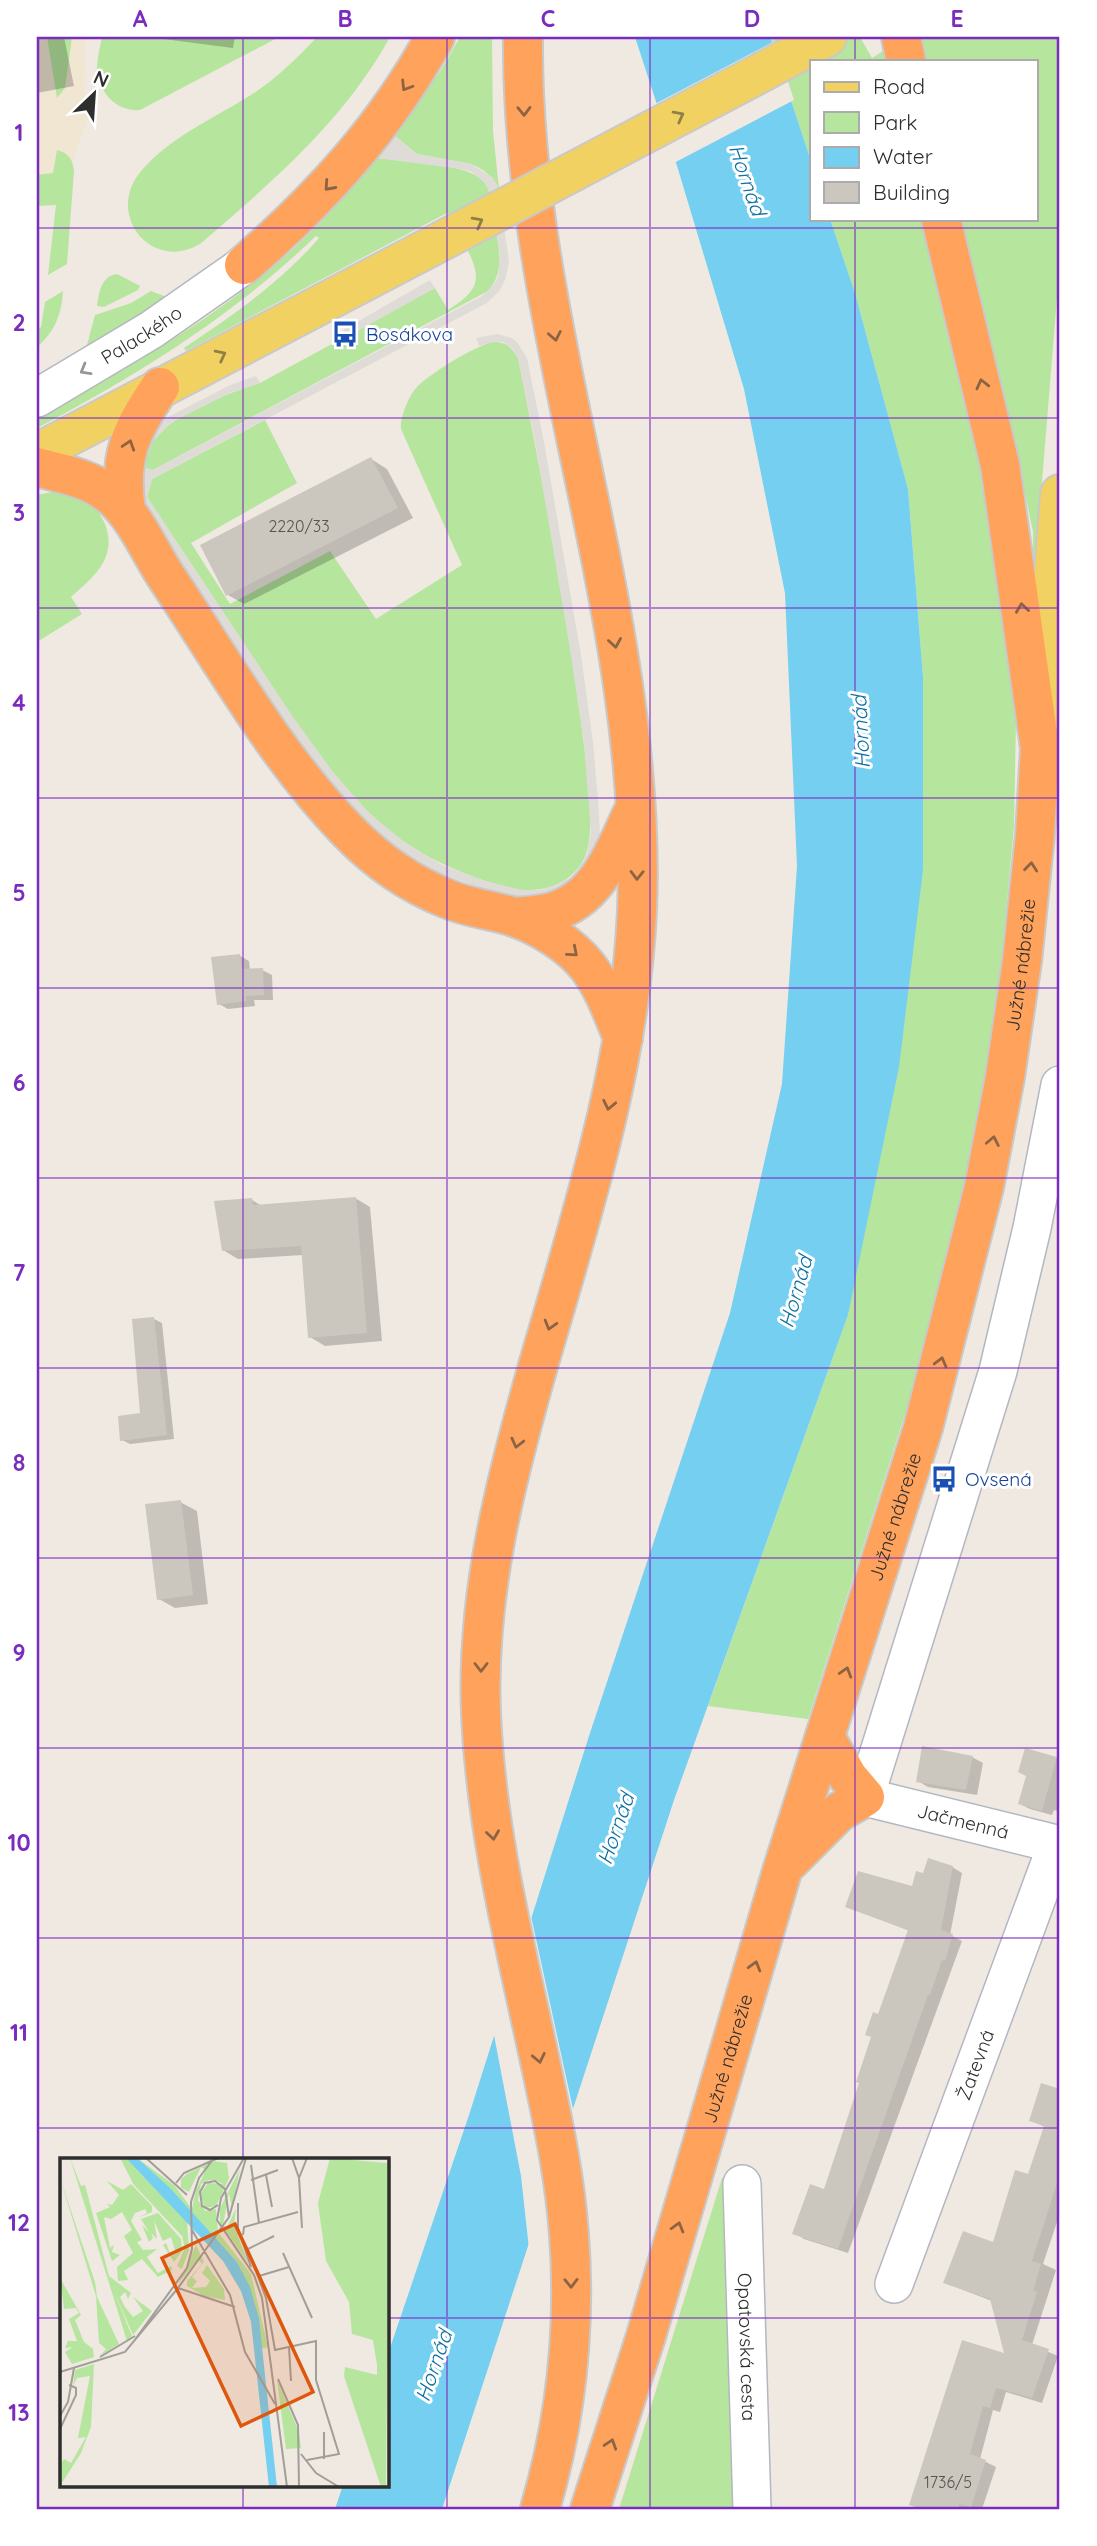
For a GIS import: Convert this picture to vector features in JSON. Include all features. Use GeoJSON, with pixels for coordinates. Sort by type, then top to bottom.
{"type":"FeatureCollection","features":[{"type":"Feature","properties":{"kind":"highway"},"geometry":{"type":"LineString","coordinates":[[244,265],[289,226],[346,167],[397,101],[435,37]]}},
{"type":"Feature","properties":{"kind":"highway"},"geometry":{"type":"LineString","coordinates":[[901,37],[906,60]]}},
{"type":"Feature","properties":{"kind":"highway"},"geometry":{"type":"LineString","coordinates":[[523,40],[524,128],[533,212],[610,613],[625,708],[635,807],[637,911],[624,1039],[588,1192],[520,1433],[492,1555],[481,1650],[481,1712],[494,1841],[546,2087],[564,2193],[571,2272],[572,2321],[560,2432],[540,2509]]}},
{"type":"Feature","properties":{"kind":"highway"},"geometry":{"type":"LineString","coordinates":[[941,220],[1000,466],[1040,748]]}},
{"type":"Feature","properties":{"kind":"highway"},"geometry":{"type":"LineString","coordinates":[[126,512],[124,461],[130,438],[160,387]]}},
{"type":"Feature","properties":{"kind":"highway"},"geometry":{"type":"LineString","coordinates":[[37,467],[95,484],[111,495],[126,512],[287,758],[348,831],[372,854],[423,888],[449,900],[514,917],[572,950],[588,967],[603,991],[624,1039]]}},
{"type":"Feature","properties":{"kind":"highway","name":"Južné nábrežie"},"geometry":{"type":"LineString","coordinates":[[590,2509],[646,2336],[783,1868],[923,1428],[953,1317],[984,1187],[1005,1077],[1022,961],[1035,835],[1040,748]]}},
{"type":"Feature","properties":{"kind":"highway"},"geometry":{"type":"LineString","coordinates":[[514,917],[552,912],[572,904],[586,894],[612,856],[635,807]]}},
{"type":"Feature","properties":{"kind":"highway"},"geometry":{"type":"LineString","coordinates":[[783,1868],[839,1812],[865,1797],[848,1777],[825,1737]]}},
{"type":"Feature","properties":{"kind":"main road"},"geometry":{"type":"LineString","coordinates":[[37,453],[827,37]]}},
{"type":"Feature","properties":{"kind":"main road","name":"Južné nábrežie"},"geometry":{"type":"LineString","coordinates":[[1040,748],[1060,494]]}},
{"type":"Feature","properties":{"kind":"street","name":"Palackého"},"geometry":{"type":"LineString","coordinates":[[37,398],[151,330],[244,265]]}},
{"type":"Feature","properties":{"kind":"street"},"geometry":{"type":"LineString","coordinates":[[865,1797],[998,1371],[1032,1228],[1060,1085]]}},
{"type":"Feature","properties":{"kind":"street","name":"Jačmenná"},"geometry":{"type":"LineString","coordinates":[[865,1797],[1058,1844]]}},
{"type":"Feature","properties":{"kind":"street","name":"Žatevná"},"geometry":{"type":"LineString","coordinates":[[894,2284],[1058,1844]]}},
{"type":"Feature","properties":{"kind":"street","name":"Opatovská cesta"},"geometry":{"type":"LineString","coordinates":[[742,2184],[752,2509]]}},
{"type":"Feature","properties":{"kind":"shaded area"},"geometry":{"type":"Polygon","coordinates":[[[37,37],[86,37],[84,92],[90,113],[56,205],[37,206],[37,37]]]}},
{"type":"Feature","properties":{"kind":"shaded area"},"geometry":{"type":"Polygon","coordinates":[[[395,136],[417,154],[471,164],[493,178],[499,189],[509,262],[500,290],[487,303],[152,479],[147,497],[293,717],[333,772],[370,814],[403,841],[442,865],[482,880],[522,890],[539,890],[556,885],[570,878],[587,854],[591,833],[584,743],[535,441],[518,358],[512,348],[503,342],[479,346],[476,338],[497,334],[517,342],[527,358],[544,442],[581,655],[598,800],[600,834],[595,856],[561,894],[520,898],[480,888],[437,872],[398,848],[363,820],[326,778],[286,723],[155,525],[140,498],[136,463],[156,426],[166,418],[230,385],[256,376],[260,383],[232,392],[172,422],[153,441],[145,463],[146,468],[153,470],[482,296],[494,284],[498,277],[500,255],[486,184],[472,172],[461,169],[376,158],[395,136]]]}},
{"type":"Feature","properties":{"kind":"shaded area"},"geometry":{"type":"Polygon","coordinates":[[[430,280],[435,288],[347,337],[343,330],[430,280]]]}},
{"type":"Feature","properties":{"kind":"green space"},"geometry":{"type":"Polygon","coordinates":[[[47,37],[72,37],[65,88],[57,98],[47,37]]]}},
{"type":"Feature","properties":{"kind":"green space"},"geometry":{"type":"Polygon","coordinates":[[[102,37],[279,37],[140,110],[132,110],[117,104],[101,86],[97,70],[102,37]]]}},
{"type":"Feature","properties":{"kind":"green space"},"geometry":{"type":"Polygon","coordinates":[[[317,37],[390,37],[372,67],[329,123],[305,149],[227,221],[200,244],[182,251],[164,251],[150,245],[138,234],[130,220],[128,204],[132,187],[142,170],[167,146],[265,85],[317,37]]]}},
{"type":"Feature","properties":{"kind":"green space"},"geometry":{"type":"Polygon","coordinates":[[[460,37],[492,37],[493,131],[499,189],[491,177],[476,166],[417,154],[395,136],[441,70],[460,37]]]}},
{"type":"Feature","properties":{"kind":"green space"},"geometry":{"type":"Polygon","coordinates":[[[770,37],[860,37],[872,58],[888,48],[892,60],[810,60],[810,158],[770,37]]]}},
{"type":"Feature","properties":{"kind":"green space"},"geometry":{"type":"Polygon","coordinates":[[[919,37],[1060,37],[1060,261],[1036,555],[1033,555],[1033,532],[1012,432],[961,220],[1038,220],[1038,60],[923,60],[919,37]]]}},
{"type":"Feature","properties":{"kind":"green space"},"geometry":{"type":"Polygon","coordinates":[[[57,150],[69,157],[74,171],[67,264],[48,275],[56,205],[37,206],[37,175],[53,173],[57,150]]]}},
{"type":"Feature","properties":{"kind":"green space"},"geometry":{"type":"Polygon","coordinates":[[[376,158],[451,167],[478,176],[485,183],[492,201],[499,257],[496,278],[488,291],[153,470],[146,468],[147,452],[156,438],[170,424],[188,413],[228,394],[260,383],[435,288],[448,310],[472,290],[475,283],[475,268],[471,258],[447,213],[186,351],[184,348],[238,311],[289,269],[319,238],[316,236],[252,292],[184,342],[112,387],[37,428],[37,419],[159,348],[246,288],[315,228],[376,158]]]}},
{"type":"Feature","properties":{"kind":"green space"},"geometry":{"type":"Polygon","coordinates":[[[830,220],[930,220],[976,407],[1009,612],[1016,720],[1014,826],[999,987],[981,1104],[960,1212],[920,1367],[808,1719],[708,1706],[848,1315],[923,870],[923,677],[908,489],[855,293],[830,220]]]}},
{"type":"Feature","properties":{"kind":"green space"},"geometry":{"type":"Polygon","coordinates":[[[117,274],[140,286],[138,290],[104,307],[97,306],[104,282],[117,274]]]}},
{"type":"Feature","properties":{"kind":"green space"},"geometry":{"type":"Polygon","coordinates":[[[63,291],[56,322],[48,336],[37,347],[37,330],[41,327],[45,302],[63,291]]]}},
{"type":"Feature","properties":{"kind":"green space"},"geometry":{"type":"Polygon","coordinates":[[[151,291],[164,296],[164,299],[90,346],[87,345],[95,315],[131,303],[151,291]]]}},
{"type":"Feature","properties":{"kind":"green space"},"geometry":{"type":"Polygon","coordinates":[[[492,342],[508,346],[518,358],[559,580],[588,784],[590,822],[584,860],[565,880],[539,889],[523,890],[502,886],[437,861],[403,841],[360,804],[306,736],[147,497],[152,479],[265,420],[297,483],[191,543],[230,604],[330,551],[376,619],[462,565],[401,424],[409,398],[420,384],[454,360],[492,342]]]}},
{"type":"Feature","properties":{"kind":"green space"},"geometry":{"type":"Polygon","coordinates":[[[69,492],[79,496],[97,510],[107,529],[108,550],[97,571],[71,597],[82,614],[37,642],[37,495],[69,492]]]}},
{"type":"Feature","properties":{"kind":"green space"},"geometry":{"type":"Polygon","coordinates":[[[722,2178],[742,2184],[752,2509],[619,2509],[722,2178]]]}},
{"type":"Feature","properties":{"kind":"water","name":"Hornád"},"geometry":{"type":"Polygon","coordinates":[[[635,37],[770,37],[810,158],[810,220],[830,220],[855,293],[908,489],[923,677],[923,870],[899,1067],[848,1315],[674,1800],[442,2509],[335,2509],[343,2486],[388,2486],[388,2354],[469,2115],[589,1736],[730,1313],[782,1084],[797,866],[785,593],[744,389],[635,37]]]}},
{"type":"Feature","properties":{"kind":"pier"},"geometry":{"type":"Polygon","coordinates":[[[775,41],[794,100],[672,164],[653,105],[775,41]]]}},
{"type":"Feature","properties":{"kind":"pier"},"geometry":{"type":"Polygon","coordinates":[[[530,1911],[575,2118],[530,2258],[521,2176],[493,2030],[530,1911]]]}},
{"type":"Feature","properties":{"kind":"building"},"geometry":{"type":"Polygon","coordinates":[[[371,457],[398,508],[226,596],[200,545],[371,457]]]}},
{"type":"Feature","properties":{"kind":"building"},"geometry":{"type":"Polygon","coordinates":[[[240,954],[242,969],[263,968],[264,995],[246,996],[246,1001],[217,1005],[211,957],[240,954]]]}},
{"type":"Feature","properties":{"kind":"building"},"geometry":{"type":"Polygon","coordinates":[[[356,1197],[367,1333],[308,1338],[301,1246],[222,1251],[214,1201],[252,1198],[253,1205],[356,1197]]]}},
{"type":"Feature","properties":{"kind":"building"},"geometry":{"type":"Polygon","coordinates":[[[154,1317],[167,1435],[120,1441],[118,1416],[140,1413],[132,1319],[154,1317]]]}},
{"type":"Feature","properties":{"kind":"building"},"geometry":{"type":"Polygon","coordinates":[[[181,1500],[193,1595],[157,1600],[145,1504],[181,1500]]]}},
{"type":"Feature","properties":{"kind":"building"},"geometry":{"type":"Polygon","coordinates":[[[922,1746],[973,1756],[966,1790],[916,1782],[922,1746]]]}},
{"type":"Feature","properties":{"kind":"building"},"geometry":{"type":"Polygon","coordinates":[[[1025,1748],[1057,1757],[1042,1811],[1018,1804],[1026,1776],[1018,1772],[1025,1748]]]}},
{"type":"Feature","properties":{"kind":"building"},"geometry":{"type":"Polygon","coordinates":[[[928,1858],[953,1866],[941,1930],[953,1934],[945,1961],[942,1960],[928,1995],[838,2249],[792,2234],[810,2184],[824,2189],[859,2083],[856,2082],[871,2037],[865,2035],[873,2012],[878,2014],[908,1930],[845,1907],[858,1871],[912,1886],[916,1871],[923,1873],[928,1858]]]}},
{"type":"Feature","properties":{"kind":"building"},"geometry":{"type":"Polygon","coordinates":[[[1041,2083],[1060,2089],[1060,2174],[1032,2261],[1041,2264],[1033,2291],[1037,2292],[1022,2340],[1049,2349],[1032,2398],[996,2388],[990,2408],[983,2406],[970,2454],[986,2460],[971,2507],[959,2504],[958,2509],[923,2509],[909,2505],[962,2340],[1004,2353],[990,2299],[943,2283],[963,2231],[993,2242],[1015,2170],[1028,2174],[1044,2126],[1029,2121],[1041,2083]]]}},
{"type":"Feature","properties":{"kind":"place","name":"Bosákova"},"geometry":{"type":"Point","coordinates":[345,334]}},
{"type":"Feature","properties":{"kind":"place","name":"Ovsená"},"geometry":{"type":"Point","coordinates":[944,1479]}}]}
